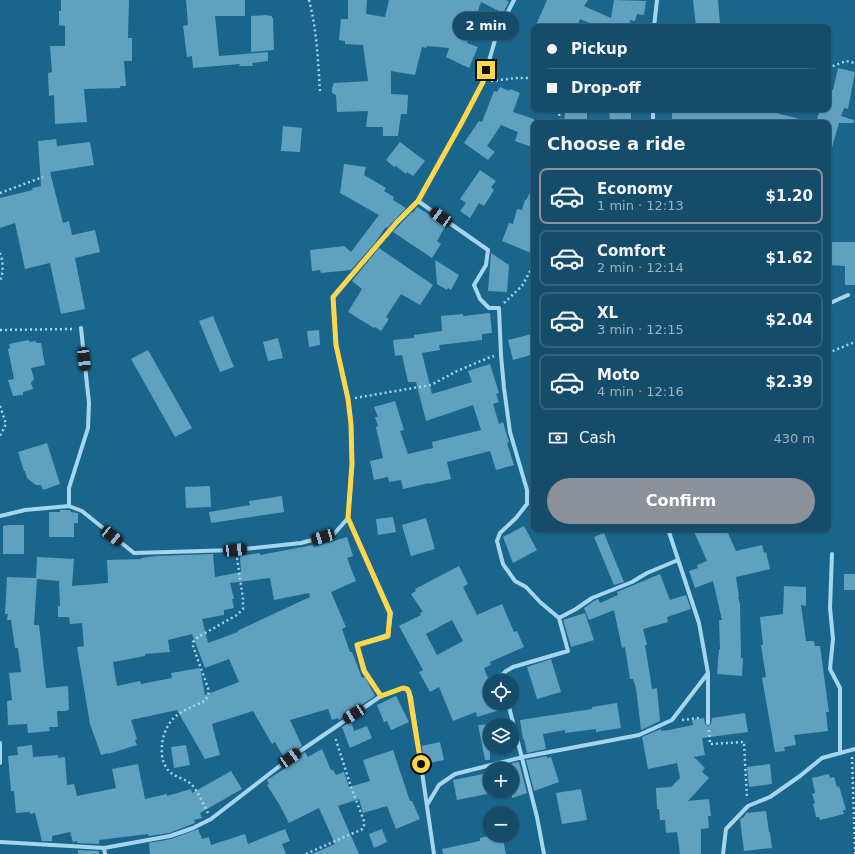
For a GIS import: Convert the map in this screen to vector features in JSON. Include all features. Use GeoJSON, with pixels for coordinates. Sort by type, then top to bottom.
{"type":"FeatureCollection","features":[{"type":"Feature","properties":{"kind":"street"},"geometry":{"type":"LineString","coordinates":[[381,696],[364,671],[357,645],[388,636],[390,613],[348,518],[352,464],[351,424],[348,399],[336,345],[333,297],[397,222],[418,201],[483,82],[497,33],[514,0]]}},
{"type":"Feature","properties":{"kind":"street"},"geometry":{"type":"LineString","coordinates":[[654,24],[657,0]]}},
{"type":"Feature","properties":{"kind":"street"},"geometry":{"type":"LineString","coordinates":[[418,201],[488,250],[486,265],[474,285],[480,299],[489,308],[499,308],[501,355],[510,432],[527,490],[527,504],[516,518],[500,533],[497,542],[503,564],[514,581],[526,587],[540,602],[559,618],[568,651],[513,667],[503,674]]}},
{"type":"Feature","properties":{"kind":"street"},"geometry":{"type":"LineString","coordinates":[[831,303],[848,295]]}},
{"type":"Feature","properties":{"kind":"street"},"geometry":{"type":"LineString","coordinates":[[69,506],[69,488],[88,428],[89,403],[81,328]]}},
{"type":"Feature","properties":{"kind":"street"},"geometry":{"type":"LineString","coordinates":[[0,516],[24,510],[69,506],[82,511],[134,553],[235,550],[301,543],[334,534],[348,518]]}},
{"type":"Feature","properties":{"kind":"street"},"geometry":{"type":"LineString","coordinates":[[669,532],[699,623],[708,673],[708,723]]}},
{"type":"Feature","properties":{"kind":"street"},"geometry":{"type":"LineString","coordinates":[[832,554],[830,608],[833,639],[830,669],[840,688],[840,753]]}},
{"type":"Feature","properties":{"kind":"street"},"geometry":{"type":"LineString","coordinates":[[559,618],[592,598],[632,582],[647,573],[678,560]]}},
{"type":"Feature","properties":{"kind":"street"},"geometry":{"type":"LineString","coordinates":[[427,805],[439,785],[455,774],[523,757],[639,735],[672,720],[708,673]]}},
{"type":"Feature","properties":{"kind":"street"},"geometry":{"type":"LineString","coordinates":[[0,842],[104,848],[170,836],[193,828],[211,819],[290,758],[332,728],[381,696],[403,688],[407,689],[409,692],[434,854]]}},
{"type":"Feature","properties":{"kind":"street"},"geometry":{"type":"LineString","coordinates":[[510,710],[523,757],[544,854]]}},
{"type":"Feature","properties":{"kind":"street"},"geometry":{"type":"LineString","coordinates":[[0,743],[0,763]]}},
{"type":"Feature","properties":{"kind":"street"},"geometry":{"type":"LineString","coordinates":[[723,854],[726,829],[748,806],[770,796],[800,776],[822,758],[853,750]]}},
{"type":"Feature","properties":{"kind":"street"},"geometry":{"type":"LineString","coordinates":[[104,848],[105,854]]}},
{"type":"Feature","properties":{"kind":"path"},"geometry":{"type":"LineString","coordinates":[[309,0],[313,15],[318,55],[320,92]]}},
{"type":"Feature","properties":{"kind":"path"},"geometry":{"type":"LineString","coordinates":[[831,67],[846,61],[855,64]]}},
{"type":"Feature","properties":{"kind":"path"},"geometry":{"type":"LineString","coordinates":[[483,82],[516,78],[531,78]]}},
{"type":"Feature","properties":{"kind":"path"},"geometry":{"type":"LineString","coordinates":[[0,193],[43,177]]}},
{"type":"Feature","properties":{"kind":"path"},"geometry":{"type":"LineString","coordinates":[[0,253],[2,258],[2,277],[0,280]]}},
{"type":"Feature","properties":{"kind":"path"},"geometry":{"type":"LineString","coordinates":[[499,308],[522,286],[531,270]]}},
{"type":"Feature","properties":{"kind":"path"},"geometry":{"type":"LineString","coordinates":[[0,330],[81,328]]}},
{"type":"Feature","properties":{"kind":"path"},"geometry":{"type":"LineString","coordinates":[[831,352],[855,342]]}},
{"type":"Feature","properties":{"kind":"path"},"geometry":{"type":"LineString","coordinates":[[348,399],[431,386],[457,371],[488,358],[501,355]]}},
{"type":"Feature","properties":{"kind":"path"},"geometry":{"type":"LineString","coordinates":[[0,406],[6,424],[0,436]]}},
{"type":"Feature","properties":{"kind":"path"},"geometry":{"type":"LineString","coordinates":[[211,819],[190,783],[171,773],[166,768],[162,758],[163,743],[168,726],[175,716],[203,702],[208,696],[209,691],[193,646],[193,642],[198,637],[238,615],[243,609],[243,599],[235,550]]}},
{"type":"Feature","properties":{"kind":"path"},"geometry":{"type":"LineString","coordinates":[[672,720],[699,718],[708,723],[710,744],[744,742],[748,806]]}},
{"type":"Feature","properties":{"kind":"path"},"geometry":{"type":"LineString","coordinates":[[306,854],[361,830],[364,827],[364,821],[351,787],[332,728]]}},
{"type":"Feature","properties":{"kind":"path"},"geometry":{"type":"LineString","coordinates":[[853,750],[854,854]]}},
{"type":"Feature","properties":{"kind":"building"},"geometry":{"type":"Polygon","coordinates":[[[61,0],[129,0],[128,38],[132,38],[132,61],[124,61],[126,86],[120,86],[120,88],[84,89],[87,122],[55,124],[54,95],[49,96],[48,73],[52,72],[50,46],[65,46],[65,26],[59,25],[61,0]]]}},
{"type":"Feature","properties":{"kind":"building"},"geometry":{"type":"Polygon","coordinates":[[[186,0],[245,0],[245,16],[215,16],[219,56],[268,52],[268,61],[252,63],[253,66],[239,66],[240,64],[193,68],[192,56],[187,57],[183,26],[188,25],[186,0]]]}},
{"type":"Feature","properties":{"kind":"building"},"geometry":{"type":"Polygon","coordinates":[[[348,0],[367,0],[366,14],[385,17],[389,0],[506,0],[509,2],[503,13],[481,2],[467,43],[478,47],[469,68],[446,57],[449,48],[427,46],[426,48],[422,47],[415,75],[391,71],[391,94],[408,95],[407,114],[401,114],[398,136],[383,136],[383,127],[366,127],[368,111],[337,112],[336,95],[332,93],[334,83],[368,81],[363,45],[345,44],[345,41],[339,40],[341,19],[348,19],[348,0]]]}},
{"type":"Feature","properties":{"kind":"building"},"geometry":{"type":"Polygon","coordinates":[[[547,0],[588,0],[584,6],[611,18],[614,0],[646,1],[644,15],[637,14],[635,21],[630,20],[629,24],[592,24],[580,19],[578,24],[536,24],[547,0]]]}},
{"type":"Feature","properties":{"kind":"building"},"geometry":{"type":"Polygon","coordinates":[[[693,0],[718,0],[720,24],[696,24],[693,0]]]}},
{"type":"Feature","properties":{"kind":"building"},"geometry":{"type":"Polygon","coordinates":[[[251,16],[272,16],[273,18],[274,50],[251,52],[251,16]]]}},
{"type":"Feature","properties":{"kind":"building"},"geometry":{"type":"Polygon","coordinates":[[[838,68],[855,72],[848,109],[844,108],[841,116],[854,120],[854,123],[839,123],[831,151],[831,120],[817,120],[819,112],[831,112],[831,90],[833,90],[838,68]]]}},
{"type":"Feature","properties":{"kind":"building"},"geometry":{"type":"Polygon","coordinates":[[[500,87],[509,91],[510,89],[520,93],[513,112],[534,119],[531,120],[531,147],[515,141],[518,132],[501,125],[487,146],[495,152],[488,160],[464,143],[479,121],[482,122],[494,91],[497,92],[500,87]]]}},
{"type":"Feature","properties":{"kind":"building"},"geometry":{"type":"Polygon","coordinates":[[[565,112],[587,113],[587,120],[564,120],[565,112]]]}},
{"type":"Feature","properties":{"kind":"building"},"geometry":{"type":"Polygon","coordinates":[[[609,112],[631,112],[631,120],[610,120],[609,112]]]}},
{"type":"Feature","properties":{"kind":"building"},"geometry":{"type":"Polygon","coordinates":[[[672,112],[772,112],[800,119],[800,120],[672,120],[672,112]]]}},
{"type":"Feature","properties":{"kind":"building"},"geometry":{"type":"Polygon","coordinates":[[[283,126],[302,128],[300,152],[281,151],[283,126]]]}},
{"type":"Feature","properties":{"kind":"building"},"geometry":{"type":"Polygon","coordinates":[[[56,139],[57,146],[90,142],[94,165],[50,172],[63,223],[69,221],[72,235],[95,230],[100,252],[75,258],[85,309],[61,314],[50,263],[25,269],[15,223],[0,228],[0,198],[33,190],[32,188],[41,186],[38,141],[56,139]]]}},
{"type":"Feature","properties":{"kind":"building"},"geometry":{"type":"Polygon","coordinates":[[[400,142],[425,161],[413,176],[407,172],[406,174],[396,166],[394,167],[386,160],[400,142]]]}},
{"type":"Feature","properties":{"kind":"building"},"geometry":{"type":"Polygon","coordinates":[[[344,164],[366,167],[364,175],[386,188],[384,191],[394,197],[393,200],[406,208],[387,228],[386,227],[374,244],[351,270],[321,273],[320,270],[312,271],[310,250],[344,246],[351,252],[379,215],[340,193],[344,164]]]}},
{"type":"Feature","properties":{"kind":"building"},"geometry":{"type":"Polygon","coordinates":[[[480,170],[496,181],[491,187],[494,190],[484,206],[479,203],[470,218],[460,211],[466,203],[460,199],[480,170]]]}},
{"type":"Feature","properties":{"kind":"building"},"geometry":{"type":"Polygon","coordinates":[[[531,191],[531,253],[502,241],[509,223],[513,224],[517,209],[522,210],[531,191]]]}},
{"type":"Feature","properties":{"kind":"building"},"geometry":{"type":"Polygon","coordinates":[[[417,207],[446,225],[437,241],[441,244],[432,258],[393,232],[412,212],[413,213],[417,207]]]}},
{"type":"Feature","properties":{"kind":"building"},"geometry":{"type":"Polygon","coordinates":[[[831,242],[855,242],[855,285],[845,285],[845,266],[831,265],[831,242]]]}},
{"type":"Feature","properties":{"kind":"building"},"geometry":{"type":"Polygon","coordinates":[[[379,248],[433,285],[420,305],[401,294],[386,317],[389,319],[381,331],[348,312],[362,289],[352,281],[379,248]]]}},
{"type":"Feature","properties":{"kind":"building"},"geometry":{"type":"Polygon","coordinates":[[[491,253],[509,265],[507,292],[488,291],[491,253]]]}},
{"type":"Feature","properties":{"kind":"building"},"geometry":{"type":"Polygon","coordinates":[[[435,260],[459,275],[451,290],[448,288],[447,290],[437,284],[435,260]]]}},
{"type":"Feature","properties":{"kind":"building"},"geometry":{"type":"Polygon","coordinates":[[[490,313],[492,333],[482,334],[482,340],[439,345],[440,350],[422,353],[432,394],[472,382],[468,371],[490,364],[499,393],[496,394],[499,402],[493,404],[499,424],[503,422],[509,442],[507,443],[514,465],[496,470],[490,451],[447,462],[451,479],[403,489],[401,480],[389,482],[388,477],[374,480],[370,461],[383,458],[376,427],[378,426],[375,417],[378,417],[374,407],[395,401],[404,430],[400,431],[408,454],[433,448],[432,442],[481,430],[473,405],[426,421],[416,382],[408,382],[402,355],[395,356],[393,340],[414,338],[414,335],[442,331],[441,316],[463,314],[463,316],[490,313]]]}},
{"type":"Feature","properties":{"kind":"building"},"geometry":{"type":"Polygon","coordinates":[[[213,316],[234,367],[220,372],[199,321],[213,316]]]}},
{"type":"Feature","properties":{"kind":"building"},"geometry":{"type":"Polygon","coordinates":[[[319,330],[320,345],[309,347],[307,331],[319,330]]]}},
{"type":"Feature","properties":{"kind":"building"},"geometry":{"type":"Polygon","coordinates":[[[531,334],[531,355],[513,360],[508,340],[531,334]]]}},
{"type":"Feature","properties":{"kind":"building"},"geometry":{"type":"Polygon","coordinates":[[[278,338],[283,358],[268,361],[263,342],[278,338]]]}},
{"type":"Feature","properties":{"kind":"building"},"geometry":{"type":"Polygon","coordinates":[[[29,340],[29,342],[36,341],[36,343],[41,343],[45,365],[31,368],[34,379],[31,383],[33,389],[23,392],[23,395],[13,396],[8,380],[14,379],[8,349],[10,348],[9,344],[29,340]]]}},
{"type":"Feature","properties":{"kind":"building"},"geometry":{"type":"Polygon","coordinates":[[[148,350],[192,428],[175,437],[131,359],[148,350]]]}},
{"type":"Feature","properties":{"kind":"building"},"geometry":{"type":"Polygon","coordinates":[[[47,443],[60,484],[43,490],[41,485],[36,485],[27,478],[18,452],[47,443]]]}},
{"type":"Feature","properties":{"kind":"building"},"geometry":{"type":"Polygon","coordinates":[[[210,486],[211,507],[186,508],[185,487],[210,486]]]}},
{"type":"Feature","properties":{"kind":"building"},"geometry":{"type":"Polygon","coordinates":[[[282,496],[284,512],[211,523],[209,512],[250,505],[249,501],[282,496]]]}},
{"type":"Feature","properties":{"kind":"building"},"geometry":{"type":"Polygon","coordinates":[[[60,510],[70,510],[71,512],[78,513],[78,523],[74,523],[74,537],[49,537],[49,512],[60,512],[60,510]]]}},
{"type":"Feature","properties":{"kind":"building"},"geometry":{"type":"Polygon","coordinates":[[[393,517],[396,532],[378,535],[376,519],[393,517]]]}},
{"type":"Feature","properties":{"kind":"building"},"geometry":{"type":"Polygon","coordinates":[[[426,518],[435,549],[411,556],[402,525],[426,518]]]}},
{"type":"Feature","properties":{"kind":"building"},"geometry":{"type":"Polygon","coordinates":[[[24,525],[24,554],[3,554],[3,526],[24,525]]]}},
{"type":"Feature","properties":{"kind":"building"},"geometry":{"type":"Polygon","coordinates":[[[524,526],[537,550],[513,563],[503,537],[524,526]]]}},
{"type":"Feature","properties":{"kind":"building"},"geometry":{"type":"Polygon","coordinates":[[[694,532],[727,532],[736,551],[762,545],[764,553],[766,552],[770,569],[736,577],[740,604],[741,658],[743,658],[742,676],[717,674],[720,649],[719,620],[722,620],[713,581],[695,588],[689,571],[698,568],[697,565],[707,561],[694,532]]]}},
{"type":"Feature","properties":{"kind":"building"},"geometry":{"type":"Polygon","coordinates":[[[604,533],[624,582],[614,585],[594,537],[604,533]]]}},
{"type":"Feature","properties":{"kind":"building"},"geometry":{"type":"Polygon","coordinates":[[[347,537],[353,556],[347,558],[356,581],[331,592],[346,627],[342,629],[350,652],[352,652],[362,678],[365,677],[375,696],[357,708],[347,712],[348,714],[339,720],[338,718],[332,720],[328,709],[290,720],[302,746],[284,758],[275,742],[272,744],[253,711],[212,724],[220,755],[205,759],[177,710],[131,720],[137,739],[135,740],[137,745],[101,755],[90,724],[77,647],[84,646],[82,623],[70,624],[69,617],[58,617],[58,606],[60,606],[59,581],[37,579],[34,625],[39,625],[46,688],[68,686],[69,710],[57,711],[58,727],[49,727],[50,731],[28,733],[27,724],[8,725],[7,701],[12,700],[9,673],[21,672],[18,648],[15,648],[11,620],[7,620],[8,614],[5,614],[7,577],[36,578],[37,557],[74,559],[72,586],[108,583],[107,560],[213,554],[215,577],[241,572],[240,556],[260,553],[260,555],[313,545],[314,547],[347,537]],[[270,578],[230,583],[234,599],[232,599],[234,608],[224,610],[224,615],[202,619],[208,643],[238,632],[237,631],[310,597],[309,593],[274,600],[270,578]],[[192,634],[168,640],[170,652],[145,654],[145,656],[113,662],[117,686],[140,681],[141,684],[172,678],[171,673],[200,668],[205,695],[239,682],[229,659],[205,668],[192,634]]]}},
{"type":"Feature","properties":{"kind":"building"},"geometry":{"type":"Polygon","coordinates":[[[459,566],[468,584],[463,587],[477,615],[502,604],[514,632],[517,631],[524,647],[490,662],[491,665],[484,668],[486,674],[483,674],[483,710],[500,710],[477,717],[476,712],[453,721],[439,687],[430,692],[419,672],[423,670],[399,626],[421,615],[420,613],[423,612],[411,594],[416,591],[415,589],[459,566]],[[452,620],[426,634],[437,655],[463,641],[452,620]]]}},
{"type":"Feature","properties":{"kind":"building"},"geometry":{"type":"Polygon","coordinates":[[[660,574],[670,600],[686,595],[691,609],[667,617],[668,622],[643,629],[647,645],[645,645],[652,689],[657,688],[660,721],[641,730],[636,688],[633,679],[630,679],[625,647],[622,648],[614,610],[589,620],[584,608],[598,599],[600,603],[618,595],[617,592],[660,574]]]}},
{"type":"Feature","properties":{"kind":"building"},"geometry":{"type":"Polygon","coordinates":[[[844,574],[855,574],[855,590],[844,590],[844,574]]]}},
{"type":"Feature","properties":{"kind":"building"},"geometry":{"type":"Polygon","coordinates":[[[784,586],[806,587],[806,606],[801,605],[806,641],[814,641],[815,646],[820,646],[829,712],[826,712],[828,731],[794,735],[796,745],[784,747],[785,751],[775,752],[762,678],[766,677],[761,645],[763,645],[760,617],[783,614],[784,586]]]}},
{"type":"Feature","properties":{"kind":"building"},"geometry":{"type":"Polygon","coordinates":[[[585,613],[594,640],[571,647],[563,620],[585,613]]]}},
{"type":"Feature","properties":{"kind":"building"},"geometry":{"type":"Polygon","coordinates":[[[551,659],[561,692],[537,699],[527,667],[551,659]]]}},
{"type":"Feature","properties":{"kind":"building"},"geometry":{"type":"Polygon","coordinates":[[[396,696],[409,722],[391,730],[387,721],[384,722],[377,705],[396,696]]]}},
{"type":"Feature","properties":{"kind":"building"},"geometry":{"type":"Polygon","coordinates":[[[617,703],[621,728],[596,732],[596,729],[565,733],[565,730],[543,734],[546,749],[527,753],[520,720],[592,709],[592,707],[617,703]]]}},
{"type":"Feature","properties":{"kind":"building"},"geometry":{"type":"Polygon","coordinates":[[[745,713],[748,732],[702,738],[705,755],[694,757],[705,768],[702,772],[709,778],[688,801],[709,799],[711,816],[708,816],[709,828],[701,829],[701,854],[680,854],[677,832],[666,833],[665,820],[660,820],[659,809],[657,809],[656,788],[671,787],[680,778],[677,763],[648,769],[642,737],[661,729],[661,731],[693,725],[692,720],[704,718],[705,724],[708,726],[711,724],[712,718],[745,713]]]}},
{"type":"Feature","properties":{"kind":"building"},"geometry":{"type":"Polygon","coordinates":[[[351,721],[354,731],[367,726],[372,738],[350,748],[342,727],[351,721]]]}},
{"type":"Feature","properties":{"kind":"building"},"geometry":{"type":"Polygon","coordinates":[[[478,725],[483,725],[483,750],[478,725]]]}},
{"type":"Feature","properties":{"kind":"building"},"geometry":{"type":"Polygon","coordinates":[[[440,742],[444,760],[424,764],[422,746],[440,742]]]}},
{"type":"Feature","properties":{"kind":"building"},"geometry":{"type":"Polygon","coordinates":[[[32,745],[33,757],[58,755],[58,758],[65,757],[67,785],[74,784],[77,796],[116,788],[112,769],[138,764],[145,799],[167,794],[167,796],[191,789],[192,793],[231,771],[242,789],[200,813],[202,818],[194,820],[195,823],[169,833],[99,840],[99,844],[77,843],[77,841],[73,842],[70,832],[52,836],[52,841],[42,841],[35,813],[16,813],[14,791],[11,791],[8,756],[18,755],[17,747],[32,745]]]}},
{"type":"Feature","properties":{"kind":"building"},"geometry":{"type":"Polygon","coordinates":[[[186,745],[190,765],[174,768],[171,747],[186,745]]]}},
{"type":"Feature","properties":{"kind":"building"},"geometry":{"type":"Polygon","coordinates":[[[322,749],[331,770],[333,770],[336,775],[344,772],[349,787],[370,781],[363,760],[393,750],[410,801],[412,801],[420,819],[396,829],[387,806],[363,813],[359,799],[338,806],[359,854],[312,854],[335,844],[319,808],[289,823],[267,785],[269,784],[267,780],[289,766],[288,764],[305,752],[308,757],[322,749]]]}},
{"type":"Feature","properties":{"kind":"building"},"geometry":{"type":"Polygon","coordinates":[[[484,754],[490,754],[490,760],[485,760],[484,754]]]}},
{"type":"Feature","properties":{"kind":"building"},"geometry":{"type":"Polygon","coordinates":[[[547,756],[547,758],[551,757],[559,782],[534,791],[526,760],[547,756]]]}},
{"type":"Feature","properties":{"kind":"building"},"geometry":{"type":"Polygon","coordinates":[[[519,762],[527,793],[519,796],[519,762]]]}},
{"type":"Feature","properties":{"kind":"building"},"geometry":{"type":"Polygon","coordinates":[[[770,764],[772,784],[749,787],[747,767],[770,764]]]}},
{"type":"Feature","properties":{"kind":"building"},"geometry":{"type":"Polygon","coordinates":[[[483,774],[483,795],[457,800],[453,780],[483,774]]]}},
{"type":"Feature","properties":{"kind":"building"},"geometry":{"type":"Polygon","coordinates":[[[829,774],[830,778],[834,777],[837,787],[839,786],[846,810],[843,810],[844,814],[820,820],[819,817],[816,817],[813,804],[815,803],[812,794],[815,793],[812,778],[829,774]]]}},
{"type":"Feature","properties":{"kind":"building"},"geometry":{"type":"Polygon","coordinates":[[[581,789],[587,820],[562,824],[556,793],[581,789]]]}},
{"type":"Feature","properties":{"kind":"building"},"geometry":{"type":"Polygon","coordinates":[[[766,811],[772,848],[744,851],[740,819],[744,817],[746,813],[766,811]]]}},
{"type":"Feature","properties":{"kind":"building"},"geometry":{"type":"Polygon","coordinates":[[[198,829],[202,839],[209,837],[211,845],[245,834],[248,844],[285,829],[290,841],[282,844],[286,854],[150,854],[149,843],[171,839],[198,829]]]}},
{"type":"Feature","properties":{"kind":"building"},"geometry":{"type":"Polygon","coordinates":[[[382,829],[387,842],[374,848],[369,834],[382,829]]]}},
{"type":"Feature","properties":{"kind":"building"},"geometry":{"type":"Polygon","coordinates":[[[483,837],[483,842],[503,842],[506,854],[443,854],[442,849],[480,841],[480,838],[483,837]]]}},
{"type":"Feature","properties":{"kind":"building"},"geometry":{"type":"Polygon","coordinates":[[[78,850],[99,851],[99,854],[78,854],[78,850]]]}},
{"type":"Feature","properties":{"kind":"route"},"geometry":{"type":"LineString","coordinates":[[421,764],[409,692],[407,689],[403,688],[381,696],[364,671],[357,645],[388,636],[390,613],[348,518],[352,464],[351,424],[348,399],[336,345],[333,297],[397,222],[418,201],[483,82],[486,70]]}}]}
